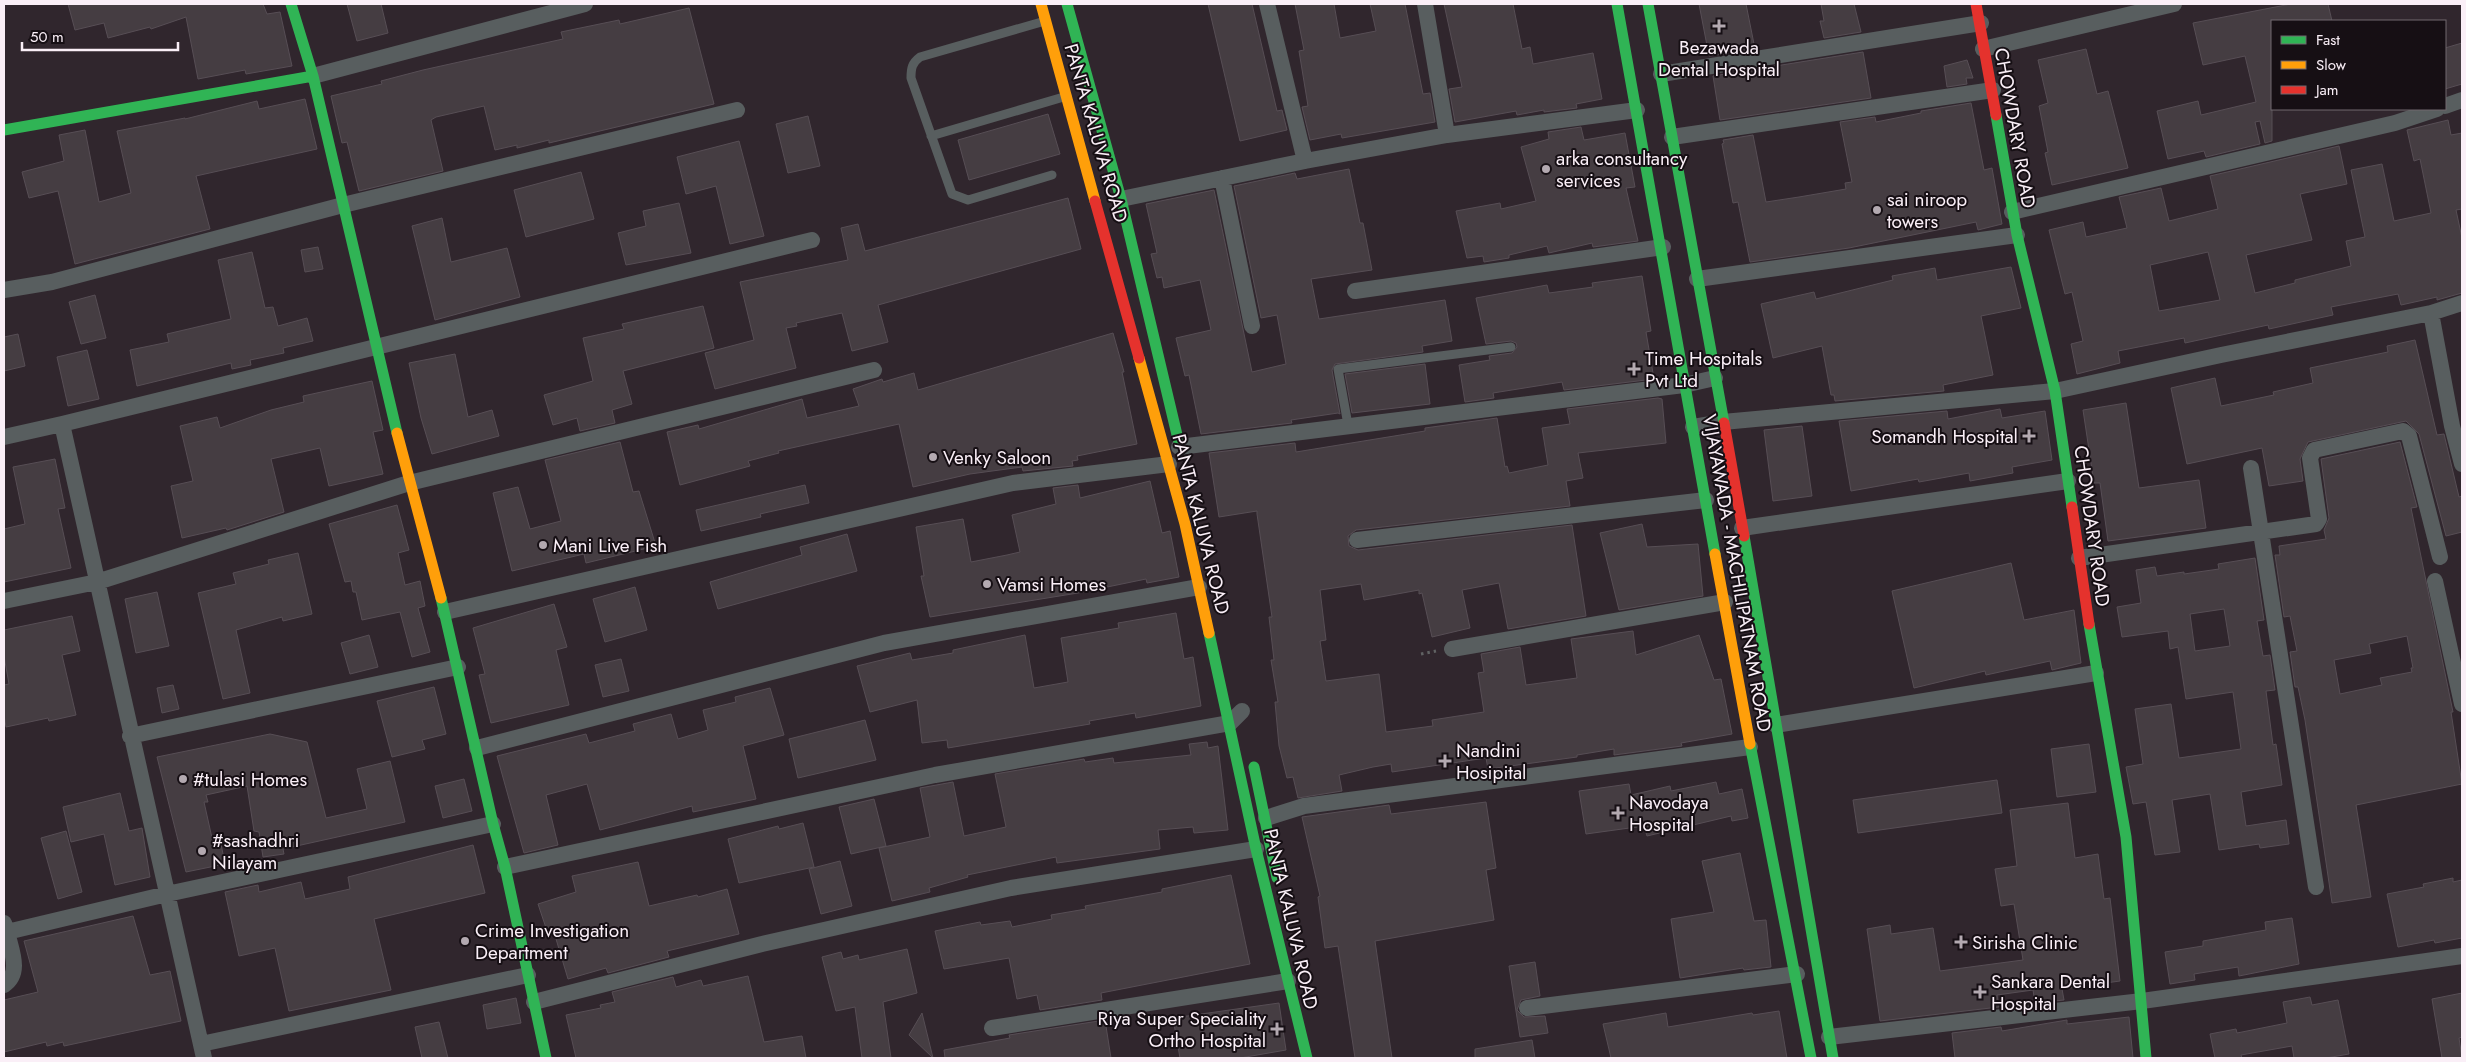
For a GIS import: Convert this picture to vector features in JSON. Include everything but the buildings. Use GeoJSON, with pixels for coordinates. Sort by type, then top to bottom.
{"type":"FeatureCollection","features":[{"type":"Feature","properties":{"kind":"main road"},"geometry":{"type":"LineString","coordinates":[[291,4],[313,76],[409,483],[445,612],[493,824],[505,867],[546,1058]]}},
{"type":"Feature","properties":{"kind":"main road","name":"PANTA KALUVA ROAD"},"geometry":{"type":"LineString","coordinates":[[1041,4],[1177,456]]}},
{"type":"Feature","properties":{"kind":"main road","name":"PANTA KALUVA ROAD"},"geometry":{"type":"LineString","coordinates":[[1067,4],[1121,199],[1177,456],[1199,588],[1238,713],[1256,849],[1306,1058]]}},
{"type":"Feature","properties":{"kind":"main road","name":"VIJAYAWADA - MACHILIPATNAM ROAD"},"geometry":{"type":"LineString","coordinates":[[1617,4],[1663,247],[1684,385],[1750,747],[1811,1058]]}},
{"type":"Feature","properties":{"kind":"main road","name":"VIJAYAWADA - MACHILIPATNAM ROAD"},"geometry":{"type":"LineString","coordinates":[[1648,4],[1742,528],[1833,1058]]}},
{"type":"Feature","properties":{"kind":"main road","name":"CHOWDARY ROAD"},"geometry":{"type":"LineString","coordinates":[[1976,4],[1983,49],[1993,90],[2012,212],[2055,392],[2096,673],[2126,837],[2146,1058]]}},
{"type":"Feature","properties":{"kind":"main road"},"geometry":{"type":"LineString","coordinates":[[4,130],[313,76]]}},
{"type":"Feature","properties":{"kind":"main road","name":"PANTA KALUVA ROAD"},"geometry":{"type":"LineString","coordinates":[[1253,760],[1266,818],[1291,958],[1316,1058]]}},
{"type":"Feature","properties":{"kind":"street"},"geometry":{"type":"LineString","coordinates":[[313,76],[585,4]]}},
{"type":"Feature","properties":{"kind":"street"},"geometry":{"type":"LineString","coordinates":[[1267,4],[1305,160]]}},
{"type":"Feature","properties":{"kind":"street"},"geometry":{"type":"LineString","coordinates":[[1425,4],[1447,135]]}},
{"type":"Feature","properties":{"kind":"street"},"geometry":{"type":"LineString","coordinates":[[1983,49],[2174,4]]}},
{"type":"Feature","properties":{"kind":"street"},"geometry":{"type":"LineString","coordinates":[[1661,74],[1980,23]]}},
{"type":"Feature","properties":{"kind":"street"},"geometry":{"type":"LineString","coordinates":[[1672,137],[1993,90]]}},
{"type":"Feature","properties":{"kind":"street"},"geometry":{"type":"LineString","coordinates":[[2446,106],[2462,100]]}},
{"type":"Feature","properties":{"kind":"street"},"geometry":{"type":"LineString","coordinates":[[4,290],[52,282],[343,205],[737,110]]}},
{"type":"Feature","properties":{"kind":"street"},"geometry":{"type":"LineString","coordinates":[[1121,199],[1305,160],[1447,135],[1637,110]]}},
{"type":"Feature","properties":{"kind":"street"},"geometry":{"type":"LineString","coordinates":[[2012,212],[2395,123],[2434,110]]}},
{"type":"Feature","properties":{"kind":"street"},"geometry":{"type":"LineString","coordinates":[[1222,178],[1252,326]]}},
{"type":"Feature","properties":{"kind":"street"},"geometry":{"type":"LineString","coordinates":[[1697,278],[2017,236]]}},
{"type":"Feature","properties":{"kind":"street"},"geometry":{"type":"LineString","coordinates":[[4,437],[812,240]]}},
{"type":"Feature","properties":{"kind":"street"},"geometry":{"type":"LineString","coordinates":[[1355,291],[1663,247]]}},
{"type":"Feature","properties":{"kind":"street"},"geometry":{"type":"LineString","coordinates":[[1693,427],[1723,422],[2055,392],[2220,355],[2431,313],[2462,303]]}},
{"type":"Feature","properties":{"kind":"street"},"geometry":{"type":"LineString","coordinates":[[2431,313],[2457,425],[2462,464]]}},
{"type":"Feature","properties":{"kind":"street"},"geometry":{"type":"LineString","coordinates":[[4,600],[97,582],[409,483],[874,370]]}},
{"type":"Feature","properties":{"kind":"street"},"geometry":{"type":"LineString","coordinates":[[445,612],[1013,483],[1348,425],[1684,385],[1714,378]]}},
{"type":"Feature","properties":{"kind":"street"},"geometry":{"type":"LineString","coordinates":[[62,424],[130,736],[203,1051],[528,975]]}},
{"type":"Feature","properties":{"kind":"street"},"geometry":{"type":"LineString","coordinates":[[2079,558],[2319,522],[2310,458],[2314,450],[2403,431],[2409,436],[2440,557]]}},
{"type":"Feature","properties":{"kind":"street"},"geometry":{"type":"LineString","coordinates":[[2251,468],[2316,887]]}},
{"type":"Feature","properties":{"kind":"street"},"geometry":{"type":"LineString","coordinates":[[1742,528],[2068,481]]}},
{"type":"Feature","properties":{"kind":"street"},"geometry":{"type":"LineString","coordinates":[[1358,540],[1706,500]]}},
{"type":"Feature","properties":{"kind":"street"},"geometry":{"type":"LineString","coordinates":[[2435,580],[2457,659],[2462,704]]}},
{"type":"Feature","properties":{"kind":"street"},"geometry":{"type":"LineString","coordinates":[[477,748],[884,643],[1199,588]]}},
{"type":"Feature","properties":{"kind":"street"},"geometry":{"type":"LineString","coordinates":[[1452,648],[1725,602]]}},
{"type":"Feature","properties":{"kind":"street"},"geometry":{"type":"LineString","coordinates":[[130,736],[458,666]]}},
{"type":"Feature","properties":{"kind":"street"},"geometry":{"type":"LineString","coordinates":[[1776,725],[2096,673]]}},
{"type":"Feature","properties":{"kind":"street"},"geometry":{"type":"LineString","coordinates":[[505,867],[935,774],[1238,713]]}},
{"type":"Feature","properties":{"kind":"street"},"geometry":{"type":"LineString","coordinates":[[1266,818],[1304,806],[1750,747]]}},
{"type":"Feature","properties":{"kind":"street"},"geometry":{"type":"LineString","coordinates":[[4,985],[10,980],[14,967],[5,927],[493,824]]}},
{"type":"Feature","properties":{"kind":"street"},"geometry":{"type":"LineString","coordinates":[[534,1002],[762,944],[1011,888],[1256,849]]}},
{"type":"Feature","properties":{"kind":"street"},"geometry":{"type":"LineString","coordinates":[[1829,1037],[2142,1001],[2462,956]]}},
{"type":"Feature","properties":{"kind":"street"},"geometry":{"type":"LineString","coordinates":[[1527,1008],[1796,974]]}},
{"type":"Feature","properties":{"kind":"street"},"geometry":{"type":"LineString","coordinates":[[992,1028],[1288,981]]}},
{"type":"Feature","properties":{"kind":"lane"},"geometry":{"type":"LineString","coordinates":[[1046,21],[920,57],[914,62],[911,78],[952,194],[968,200],[1052,175]]}},
{"type":"Feature","properties":{"kind":"lane"},"geometry":{"type":"LineString","coordinates":[[931,136],[1068,96]]}},
{"type":"Feature","properties":{"kind":"lane"},"geometry":{"type":"LineString","coordinates":[[1348,425],[1338,369],[1511,347]]}},
{"type":"Feature","properties":{"kind":"traffic: fast"},"geometry":{"type":"LineString","coordinates":[[291,4],[313,76],[397,433]]}},
{"type":"Feature","properties":{"kind":"traffic: fast"},"geometry":{"type":"LineString","coordinates":[[1067,4],[1121,199],[1178,439]]}},
{"type":"Feature","properties":{"kind":"traffic: fast"},"geometry":{"type":"LineString","coordinates":[[1617,4],[1715,554]]}},
{"type":"Feature","properties":{"kind":"traffic: fast"},"geometry":{"type":"LineString","coordinates":[[1648,4],[1724,423]]}},
{"type":"Feature","properties":{"kind":"traffic: fast"},"geometry":{"type":"LineString","coordinates":[[4,130],[313,76]]}},
{"type":"Feature","properties":{"kind":"traffic: fast"},"geometry":{"type":"LineString","coordinates":[[1996,115],[2017,235],[2055,391],[2072,507]]}},
{"type":"Feature","properties":{"kind":"traffic: fast"},"geometry":{"type":"LineString","coordinates":[[1744,536],[1833,1058]]}},
{"type":"Feature","properties":{"kind":"traffic: fast"},"geometry":{"type":"LineString","coordinates":[[441,598],[493,824],[505,867],[546,1058]]}},
{"type":"Feature","properties":{"kind":"traffic: fast"},"geometry":{"type":"LineString","coordinates":[[2089,624],[2126,837],[2146,1058]]}},
{"type":"Feature","properties":{"kind":"traffic: fast"},"geometry":{"type":"LineString","coordinates":[[1209,633],[1256,849],[1307,1058]]}},
{"type":"Feature","properties":{"kind":"traffic: fast"},"geometry":{"type":"LineString","coordinates":[[1750,744],[1811,1058]]}},
{"type":"Feature","properties":{"kind":"traffic: fast"},"geometry":{"type":"LineString","coordinates":[[1254,767],[1277,878]]}},
{"type":"Feature","properties":{"kind":"traffic: slow"},"geometry":{"type":"LineString","coordinates":[[1041,4],[1095,201]]}},
{"type":"Feature","properties":{"kind":"traffic: slow"},"geometry":{"type":"LineString","coordinates":[[1139,358],[1185,524],[1209,633]]}},
{"type":"Feature","properties":{"kind":"traffic: slow"},"geometry":{"type":"LineString","coordinates":[[397,433],[441,598]]}},
{"type":"Feature","properties":{"kind":"traffic: slow"},"geometry":{"type":"LineString","coordinates":[[1715,554],[1750,744]]}},
{"type":"Feature","properties":{"kind":"traffic: jam"},"geometry":{"type":"LineString","coordinates":[[1976,4],[1996,115]]}},
{"type":"Feature","properties":{"kind":"traffic: jam"},"geometry":{"type":"LineString","coordinates":[[1095,201],[1139,358]]}},
{"type":"Feature","properties":{"kind":"traffic: jam"},"geometry":{"type":"LineString","coordinates":[[1724,423],[1744,536]]}},
{"type":"Feature","properties":{"kind":"traffic: jam"},"geometry":{"type":"LineString","coordinates":[[2072,507],[2089,624]]}},
{"type":"Feature","properties":{"kind":"place","name":"Bezawada Dental Hospital"},"geometry":{"type":"Point","coordinates":[1719,26]}},
{"type":"Feature","properties":{"kind":"place","name":"arka consultancy services"},"geometry":{"type":"Point","coordinates":[1546,169]}},
{"type":"Feature","properties":{"kind":"place","name":"sai niroop towers"},"geometry":{"type":"Point","coordinates":[1877,210]}},
{"type":"Feature","properties":{"kind":"place","name":"Time Hospitals Pvt Ltd"},"geometry":{"type":"Point","coordinates":[1634,369]}},
{"type":"Feature","properties":{"kind":"place","name":"Somandh Hospital"},"geometry":{"type":"Point","coordinates":[2029,436]}},
{"type":"Feature","properties":{"kind":"place","name":"Venky Saloon"},"geometry":{"type":"Point","coordinates":[933,457]}},
{"type":"Feature","properties":{"kind":"place","name":"Mani Live Fish"},"geometry":{"type":"Point","coordinates":[543,545]}},
{"type":"Feature","properties":{"kind":"place","name":"Vamsi Homes"},"geometry":{"type":"Point","coordinates":[987,584]}},
{"type":"Feature","properties":{"kind":"place","name":"Nandini Hosipital"},"geometry":{"type":"Point","coordinates":[1445,761]}},
{"type":"Feature","properties":{"kind":"place","name":"#tulasi Homes"},"geometry":{"type":"Point","coordinates":[183,779]}},
{"type":"Feature","properties":{"kind":"place","name":"Navodaya Hospital"},"geometry":{"type":"Point","coordinates":[1618,813]}},
{"type":"Feature","properties":{"kind":"place","name":"#sashadhri Nilayam"},"geometry":{"type":"Point","coordinates":[202,851]}},
{"type":"Feature","properties":{"kind":"place","name":"Crime Investigation Department"},"geometry":{"type":"Point","coordinates":[465,941]}},
{"type":"Feature","properties":{"kind":"place","name":"Sirisha Clinic"},"geometry":{"type":"Point","coordinates":[1961,942]}},
{"type":"Feature","properties":{"kind":"place","name":"Sankara Dental Hospital"},"geometry":{"type":"Point","coordinates":[1980,992]}},
{"type":"Feature","properties":{"kind":"place","name":"Riya Super Speciality Ortho Hospital"},"geometry":{"type":"Point","coordinates":[1277,1029]}}]}
